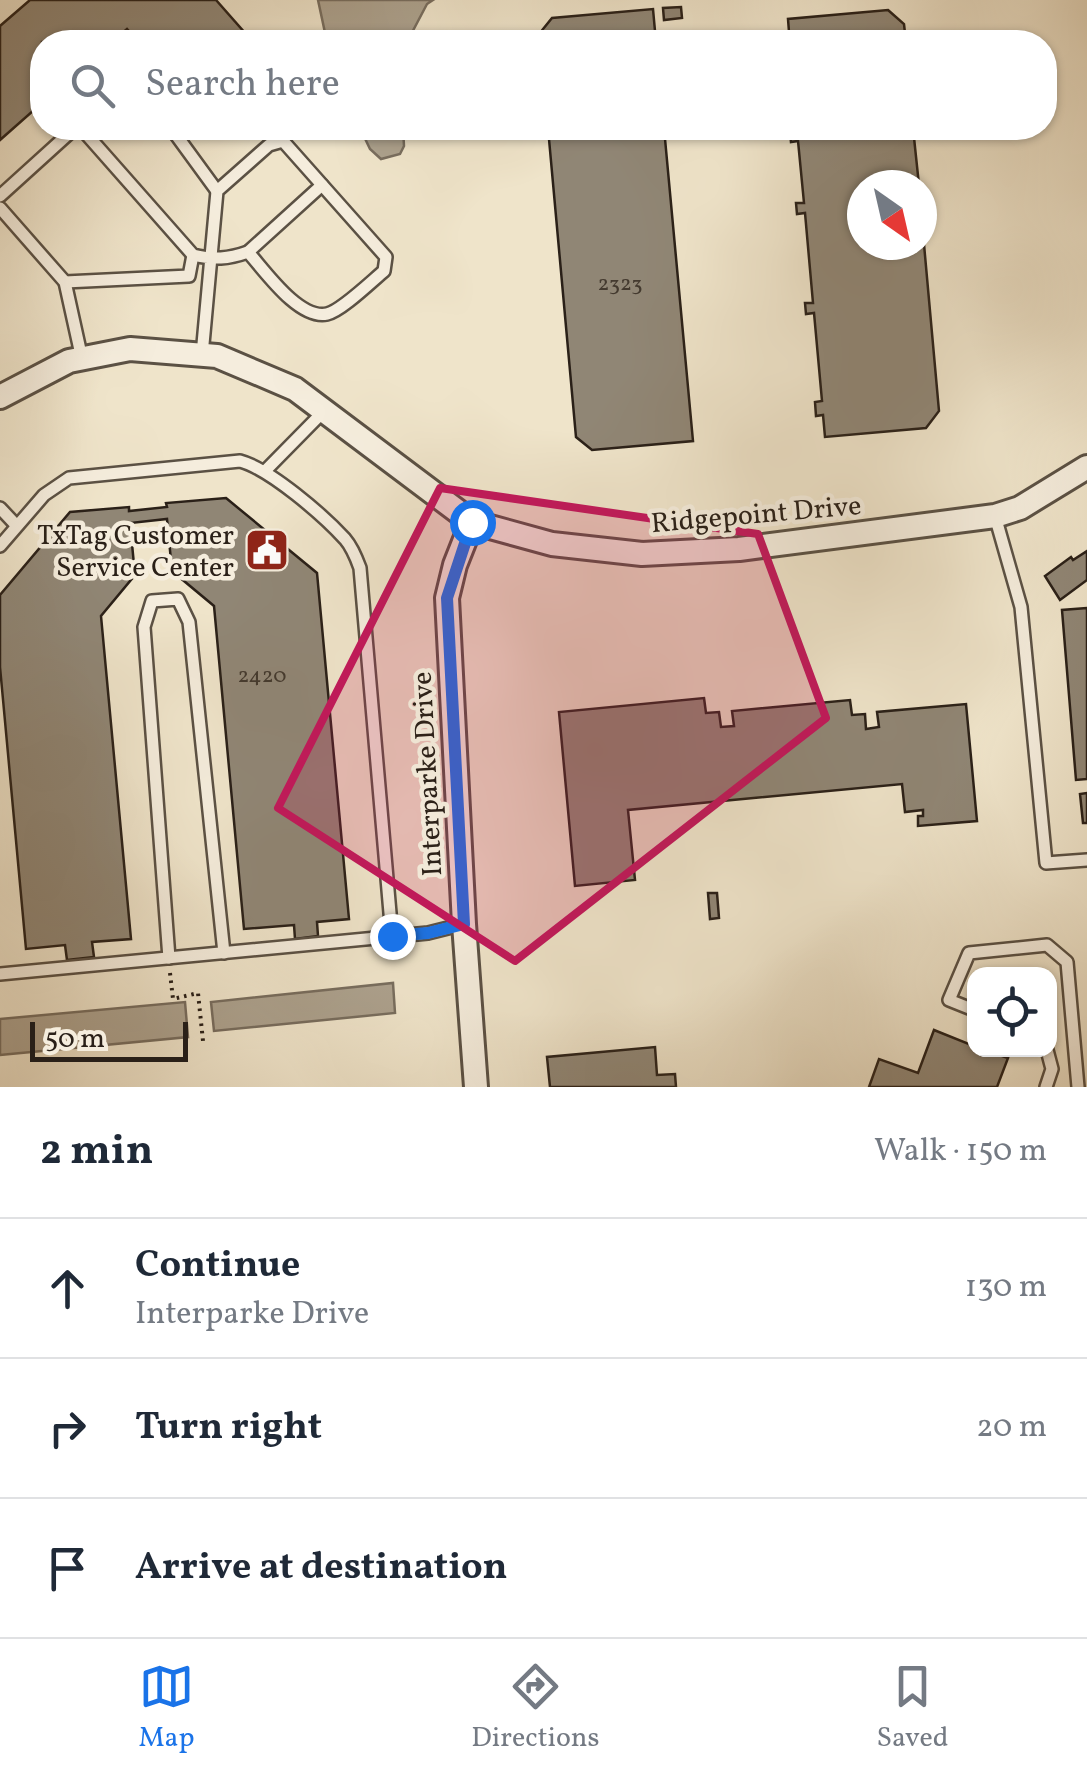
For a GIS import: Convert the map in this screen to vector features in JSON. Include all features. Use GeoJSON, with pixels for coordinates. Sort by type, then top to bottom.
{"type":"FeatureCollection","features":[{"type":"Feature","properties":{"kind":"street","name":"Ridgepoint Drive"},"geometry":{"type":"LineString","coordinates":[[0,398],[69,361],[130,350],[217,356],[295,388],[472,522],[552,544],[642,554],[794,544],[995,516],[1020,508],[1087,466]]}},
{"type":"Feature","properties":{"kind":"street","name":"Interparke Drive"},"geometry":{"type":"LineString","coordinates":[[472,522],[447,598],[476,1087]]}},
{"type":"Feature","properties":{"kind":"lane"},"geometry":{"type":"LineString","coordinates":[[0,196],[64,140]]}},
{"type":"Feature","properties":{"kind":"lane"},"geometry":{"type":"LineString","coordinates":[[89,140],[193,256],[213,260],[248,252],[322,185]]}},
{"type":"Feature","properties":{"kind":"lane"},"geometry":{"type":"LineString","coordinates":[[179,140],[217,192],[202,355]]}},
{"type":"Feature","properties":{"kind":"lane"},"geometry":{"type":"LineString","coordinates":[[217,192],[268,144],[284,141],[386,257],[384,271],[330,314],[313,314],[297,306],[248,252]]}},
{"type":"Feature","properties":{"kind":"lane"},"geometry":{"type":"LineString","coordinates":[[0,208],[65,282],[82,359]]}},
{"type":"Feature","properties":{"kind":"lane"},"geometry":{"type":"LineString","coordinates":[[65,282],[189,276],[193,256]]}},
{"type":"Feature","properties":{"kind":"lane"},"geometry":{"type":"LineString","coordinates":[[265,471],[324,411]]}},
{"type":"Feature","properties":{"kind":"lane"},"geometry":{"type":"LineString","coordinates":[[0,546],[44,495],[69,478],[240,460],[265,471],[344,538],[360,568],[392,936]]}},
{"type":"Feature","properties":{"kind":"lane"},"geometry":{"type":"LineString","coordinates":[[0,508],[16,525]]}},
{"type":"Feature","properties":{"kind":"lane"},"geometry":{"type":"LineString","coordinates":[[995,516],[1021,606],[1046,864],[1087,860]]}},
{"type":"Feature","properties":{"kind":"lane"},"geometry":{"type":"LineString","coordinates":[[168,958],[144,627],[152,601],[178,598],[190,622],[224,952]]}},
{"type":"Feature","properties":{"kind":"lane"},"geometry":{"type":"LineString","coordinates":[[0,974],[428,933],[464,924]]}},
{"type":"Feature","properties":{"kind":"lane"},"geometry":{"type":"LineString","coordinates":[[967,1007],[949,1000],[969,953],[1047,945],[1067,962],[1078,1087]]}},
{"type":"Feature","properties":{"kind":"lane"},"geometry":{"type":"LineString","coordinates":[[1046,1087],[1052,1069],[1049,1057]]}},
{"type":"Feature","properties":{"kind":"path"},"geometry":{"type":"LineString","coordinates":[[168,958],[173,999],[198,993],[202,1041]]}},
{"type":"Feature","properties":{"kind":"highlighted area"},"geometry":{"type":"Polygon","coordinates":[[[440,488],[758,534],[826,718],[515,961],[278,808],[440,488]]]}},
{"type":"Feature","properties":{"kind":"shaded area"},"geometry":{"type":"Polygon","coordinates":[[[318,0],[433,0],[413,30],[324,30],[318,0]]]}},
{"type":"Feature","properties":{"kind":"shaded area"},"geometry":{"type":"Polygon","coordinates":[[[366,140],[404,140],[400,154],[381,159],[366,140]]]}},
{"type":"Feature","properties":{"kind":"shaded area"},"geometry":{"type":"Polygon","coordinates":[[[393,983],[395,1013],[214,1031],[211,1002],[393,983]]]}},
{"type":"Feature","properties":{"kind":"shaded area"},"geometry":{"type":"Polygon","coordinates":[[[185,1002],[188,1037],[0,1055],[0,1019],[185,1002]]]}},
{"type":"Feature","properties":{"kind":"building"},"geometry":{"type":"Polygon","coordinates":[[[30,0],[216,0],[242,30],[30,30],[30,114],[0,140],[0,26],[30,0]]]}},
{"type":"Feature","properties":{"kind":"building"},"geometry":{"type":"Polygon","coordinates":[[[681,7],[682,18],[664,20],[663,8],[681,7]]]}},
{"type":"Feature","properties":{"kind":"building"},"geometry":{"type":"Polygon","coordinates":[[[653,9],[655,30],[542,30],[552,18],[653,9]]]}},
{"type":"Feature","properties":{"kind":"building"},"geometry":{"type":"Polygon","coordinates":[[[888,10],[904,24],[905,30],[789,30],[788,19],[888,10]]]}},
{"type":"Feature","properties":{"kind":"building"},"geometry":{"type":"Polygon","coordinates":[[[549,140],[665,140],[693,441],[592,450],[576,437],[549,140]]]}},
{"type":"Feature","properties":{"kind":"building"},"geometry":{"type":"Polygon","coordinates":[[[791,140],[914,140],[917,170],[847,170],[847,260],[925,260],[939,411],[926,428],[825,437],[823,415],[816,416],[815,402],[822,401],[814,313],[806,314],[805,303],[813,303],[805,213],[797,214],[796,203],[804,203],[798,141],[791,140]]]}},
{"type":"Feature","properties":{"kind":"building"},"geometry":{"type":"Polygon","coordinates":[[[226,498],[317,573],[349,919],[317,922],[318,936],[295,939],[294,925],[244,929],[214,606],[172,571],[167,519],[130,523],[135,575],[101,616],[131,939],[92,942],[94,957],[67,960],[65,945],[26,949],[0,667],[0,595],[70,512],[129,507],[129,511],[167,507],[166,503],[226,498]]]}},
{"type":"Feature","properties":{"kind":"building"},"geometry":{"type":"Polygon","coordinates":[[[1087,551],[1087,580],[1060,600],[1045,576],[1071,557],[1073,560],[1087,551]]]}},
{"type":"Feature","properties":{"kind":"building"},"geometry":{"type":"Polygon","coordinates":[[[1087,608],[1087,779],[1076,780],[1062,610],[1087,608]]]}},
{"type":"Feature","properties":{"kind":"building"},"geometry":{"type":"Polygon","coordinates":[[[704,698],[706,713],[719,712],[721,727],[734,726],[732,711],[850,700],[852,715],[865,714],[866,729],[879,727],[877,712],[966,704],[977,821],[918,826],[923,810],[905,812],[902,784],[628,810],[635,880],[575,886],[559,712],[704,698]]]}},
{"type":"Feature","properties":{"kind":"building"},"geometry":{"type":"Polygon","coordinates":[[[1087,793],[1087,823],[1083,823],[1080,794],[1087,793]]]}},
{"type":"Feature","properties":{"kind":"building"},"geometry":{"type":"Polygon","coordinates":[[[708,893],[717,893],[719,918],[710,919],[708,893]]]}},
{"type":"Feature","properties":{"kind":"building"},"geometry":{"type":"Polygon","coordinates":[[[934,1030],[967,1043],[967,1057],[1008,1058],[997,1087],[869,1087],[879,1059],[918,1073],[934,1030]]]}},
{"type":"Feature","properties":{"kind":"building"},"geometry":{"type":"Polygon","coordinates":[[[655,1047],[657,1075],[675,1074],[676,1087],[550,1087],[547,1057],[655,1047]]]}},
{"type":"Feature","properties":{"kind":"place","name":"TxTag Customer Service Center"},"geometry":{"type":"Point","coordinates":[267,550]}},
{"type":"Feature","properties":{"kind":"route"},"geometry":{"type":"LineString","coordinates":[[392,936],[464,924],[447,598],[472,522]]}}]}
